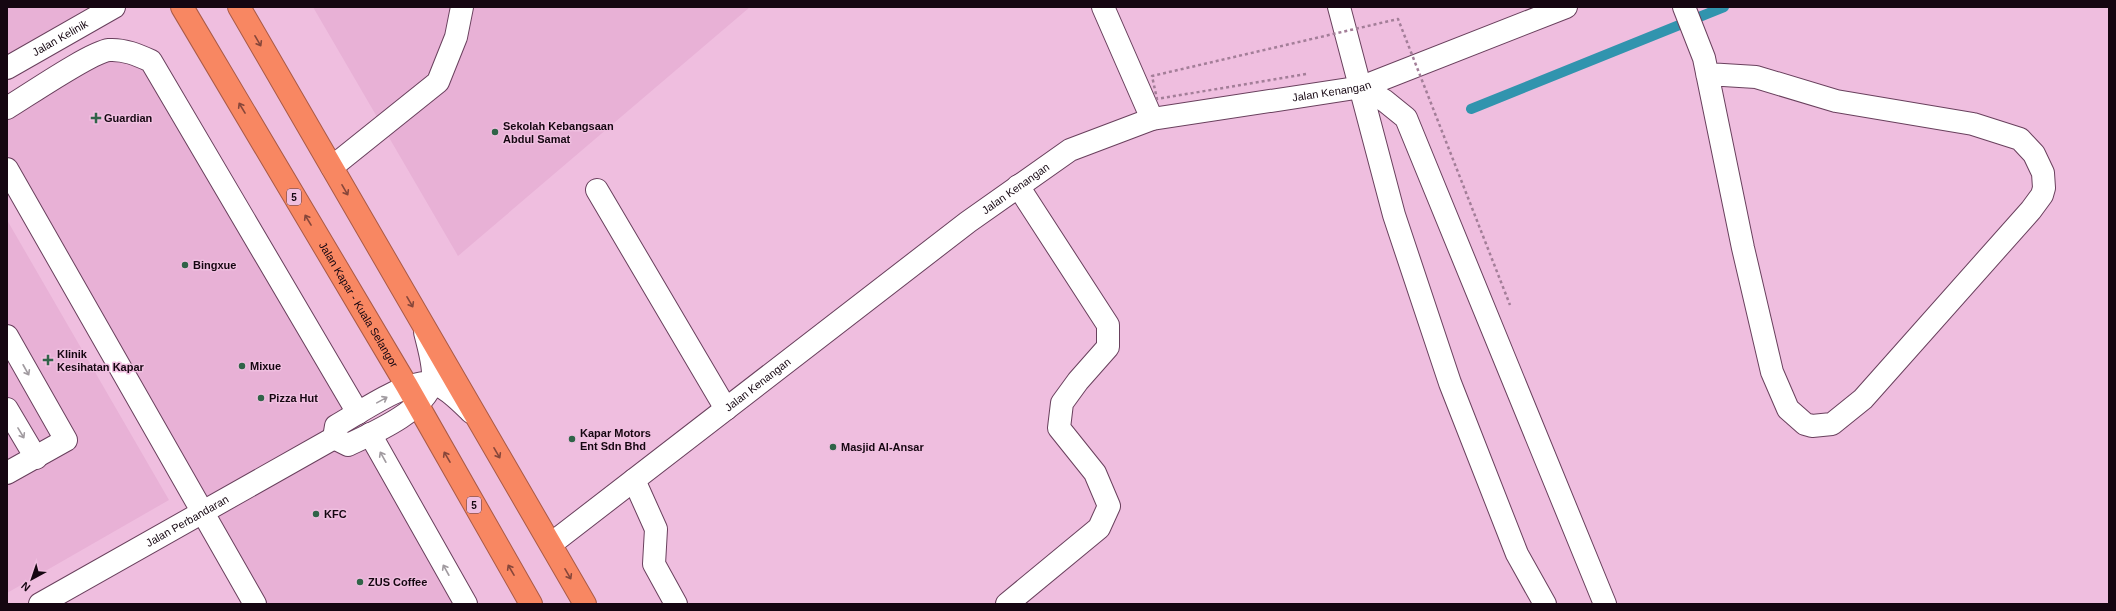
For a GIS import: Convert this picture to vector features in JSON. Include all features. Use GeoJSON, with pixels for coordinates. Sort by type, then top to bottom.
{"type":"FeatureCollection","features":[{"type":"Feature","properties":{"kind":"highway","name":"Jalan Kapar - Kuala Selangor"},"geometry":{"type":"LineString","coordinates":[[182,7],[407,386],[531,604]]}},
{"type":"Feature","properties":{"kind":"highway"},"geometry":{"type":"LineString","coordinates":[[239,7],[585,604]]}},
{"type":"Feature","properties":{"kind":"street","name":"Jalan Kelinik"},"geometry":{"type":"LineString","coordinates":[[7,68],[114,7]]}},
{"type":"Feature","properties":{"kind":"street"},"geometry":{"type":"LineString","coordinates":[[332,167],[438,82],[456,37],[462,7]]}},
{"type":"Feature","properties":{"kind":"street"},"geometry":{"type":"LineString","coordinates":[[1103,7],[1152,119]]}},
{"type":"Feature","properties":{"kind":"street"},"geometry":{"type":"LineString","coordinates":[[1339,7],[1362,88],[1394,215],[1450,383],[1517,554],[1545,604]]}},
{"type":"Feature","properties":{"kind":"street","name":"Jalan Kenangan"},"geometry":{"type":"LineString","coordinates":[[551,544],[968,222],[1070,150],[1152,119],[1362,88],[1566,7]]}},
{"type":"Feature","properties":{"kind":"street"},"geometry":{"type":"LineString","coordinates":[[1684,7],[1706,66],[1742,248],[1772,372],[1788,409],[1798,419],[1805,424],[1812,426],[1832,424],[1863,399],[2031,210],[2042,195],[2044,188],[2043,173],[2034,154],[2020,139],[1972,124],[1836,100],[1756,77],[1706,66]]}},
{"type":"Feature","properties":{"kind":"street"},"geometry":{"type":"LineString","coordinates":[[7,108],[89,59],[109,50],[131,52],[151,61],[358,413]]}},
{"type":"Feature","properties":{"kind":"street"},"geometry":{"type":"LineString","coordinates":[[1362,88],[1385,101],[1406,118],[1605,604]]}},
{"type":"Feature","properties":{"kind":"street"},"geometry":{"type":"LineString","coordinates":[[7,169],[255,604]]}},
{"type":"Feature","properties":{"kind":"street"},"geometry":{"type":"LineString","coordinates":[[1007,604],[1099,528],[1110,506],[1095,473],[1059,428],[1062,403],[1078,381],[1108,347],[1108,325],[1018,186]]}},
{"type":"Feature","properties":{"kind":"street"},"geometry":{"type":"LineString","coordinates":[[597,190],[726,409]]}},
{"type":"Feature","properties":{"kind":"street"},"geometry":{"type":"LineString","coordinates":[[422,323],[432,362],[432,383],[418,406],[348,445],[334,438],[336,426],[407,386],[432,383],[452,394],[478,419]]}},
{"type":"Feature","properties":{"kind":"street"},"geometry":{"type":"LineString","coordinates":[[7,336],[66,440],[7,473]]}},
{"type":"Feature","properties":{"kind":"street"},"geometry":{"type":"LineString","coordinates":[[7,409],[36,458]]}},
{"type":"Feature","properties":{"kind":"street"},"geometry":{"type":"LineString","coordinates":[[370,434],[466,604]]}},
{"type":"Feature","properties":{"kind":"street","name":"Jalan Perbandaran"},"geometry":{"type":"LineString","coordinates":[[40,604],[75,596],[202,512],[334,438]]}},
{"type":"Feature","properties":{"kind":"street"},"geometry":{"type":"LineString","coordinates":[[634,480],[656,529],[654,564],[676,604]]}},
{"type":"Feature","properties":{"kind":"path"},"geometry":{"type":"LineString","coordinates":[[1306,74],[1157,99],[1152,76],[1398,19],[1510,305]]}},
{"type":"Feature","properties":{"kind":"shaded area"},"geometry":{"type":"Polygon","coordinates":[[[7,7],[90,7],[7,55],[7,7]]]}},
{"type":"Feature","properties":{"kind":"shaded area","name":"Sekolah Kebangsaan Abdul Samat"},"geometry":{"type":"Polygon","coordinates":[[[313,7],[750,7],[458,256],[313,7]]]}},
{"type":"Feature","properties":{"kind":"shaded area"},"geometry":{"type":"Polygon","coordinates":[[[106,59],[147,70],[385,474],[457,604],[266,604],[7,153],[7,119],[106,59]]]}},
{"type":"Feature","properties":{"kind":"shaded area","name":"Klinik Kesihatan Kapar"},"geometry":{"type":"Polygon","coordinates":[[[7,220],[169,500],[7,593],[7,220]]]}},
{"type":"Feature","properties":{"kind":"waterway"},"geometry":{"type":"LineString","coordinates":[[1471,109],[1724,7]]}},
{"type":"Feature","properties":{"kind":"place","name":"Guardian"},"geometry":{"type":"Point","coordinates":[96,118]}},
{"type":"Feature","properties":{"kind":"place","name":"Sekolah Kebangsaan Abdul Samat"},"geometry":{"type":"Point","coordinates":[495,132]}},
{"type":"Feature","properties":{"kind":"place","name":"Bingxue"},"geometry":{"type":"Point","coordinates":[185,265]}},
{"type":"Feature","properties":{"kind":"place","name":"Klinik Kesihatan Kapar"},"geometry":{"type":"Point","coordinates":[48,360]}},
{"type":"Feature","properties":{"kind":"place","name":"Mixue"},"geometry":{"type":"Point","coordinates":[242,366]}},
{"type":"Feature","properties":{"kind":"place","name":"Pizza Hut"},"geometry":{"type":"Point","coordinates":[261,398]}},
{"type":"Feature","properties":{"kind":"place","name":"Kapar Motors Ent Sdn Bhd"},"geometry":{"type":"Point","coordinates":[572,439]}},
{"type":"Feature","properties":{"kind":"place","name":"Masjid Al-Ansar"},"geometry":{"type":"Point","coordinates":[833,447]}},
{"type":"Feature","properties":{"kind":"place","name":"KFC"},"geometry":{"type":"Point","coordinates":[316,514]}},
{"type":"Feature","properties":{"kind":"place","name":"ZUS Coffee"},"geometry":{"type":"Point","coordinates":[360,582]}}]}
